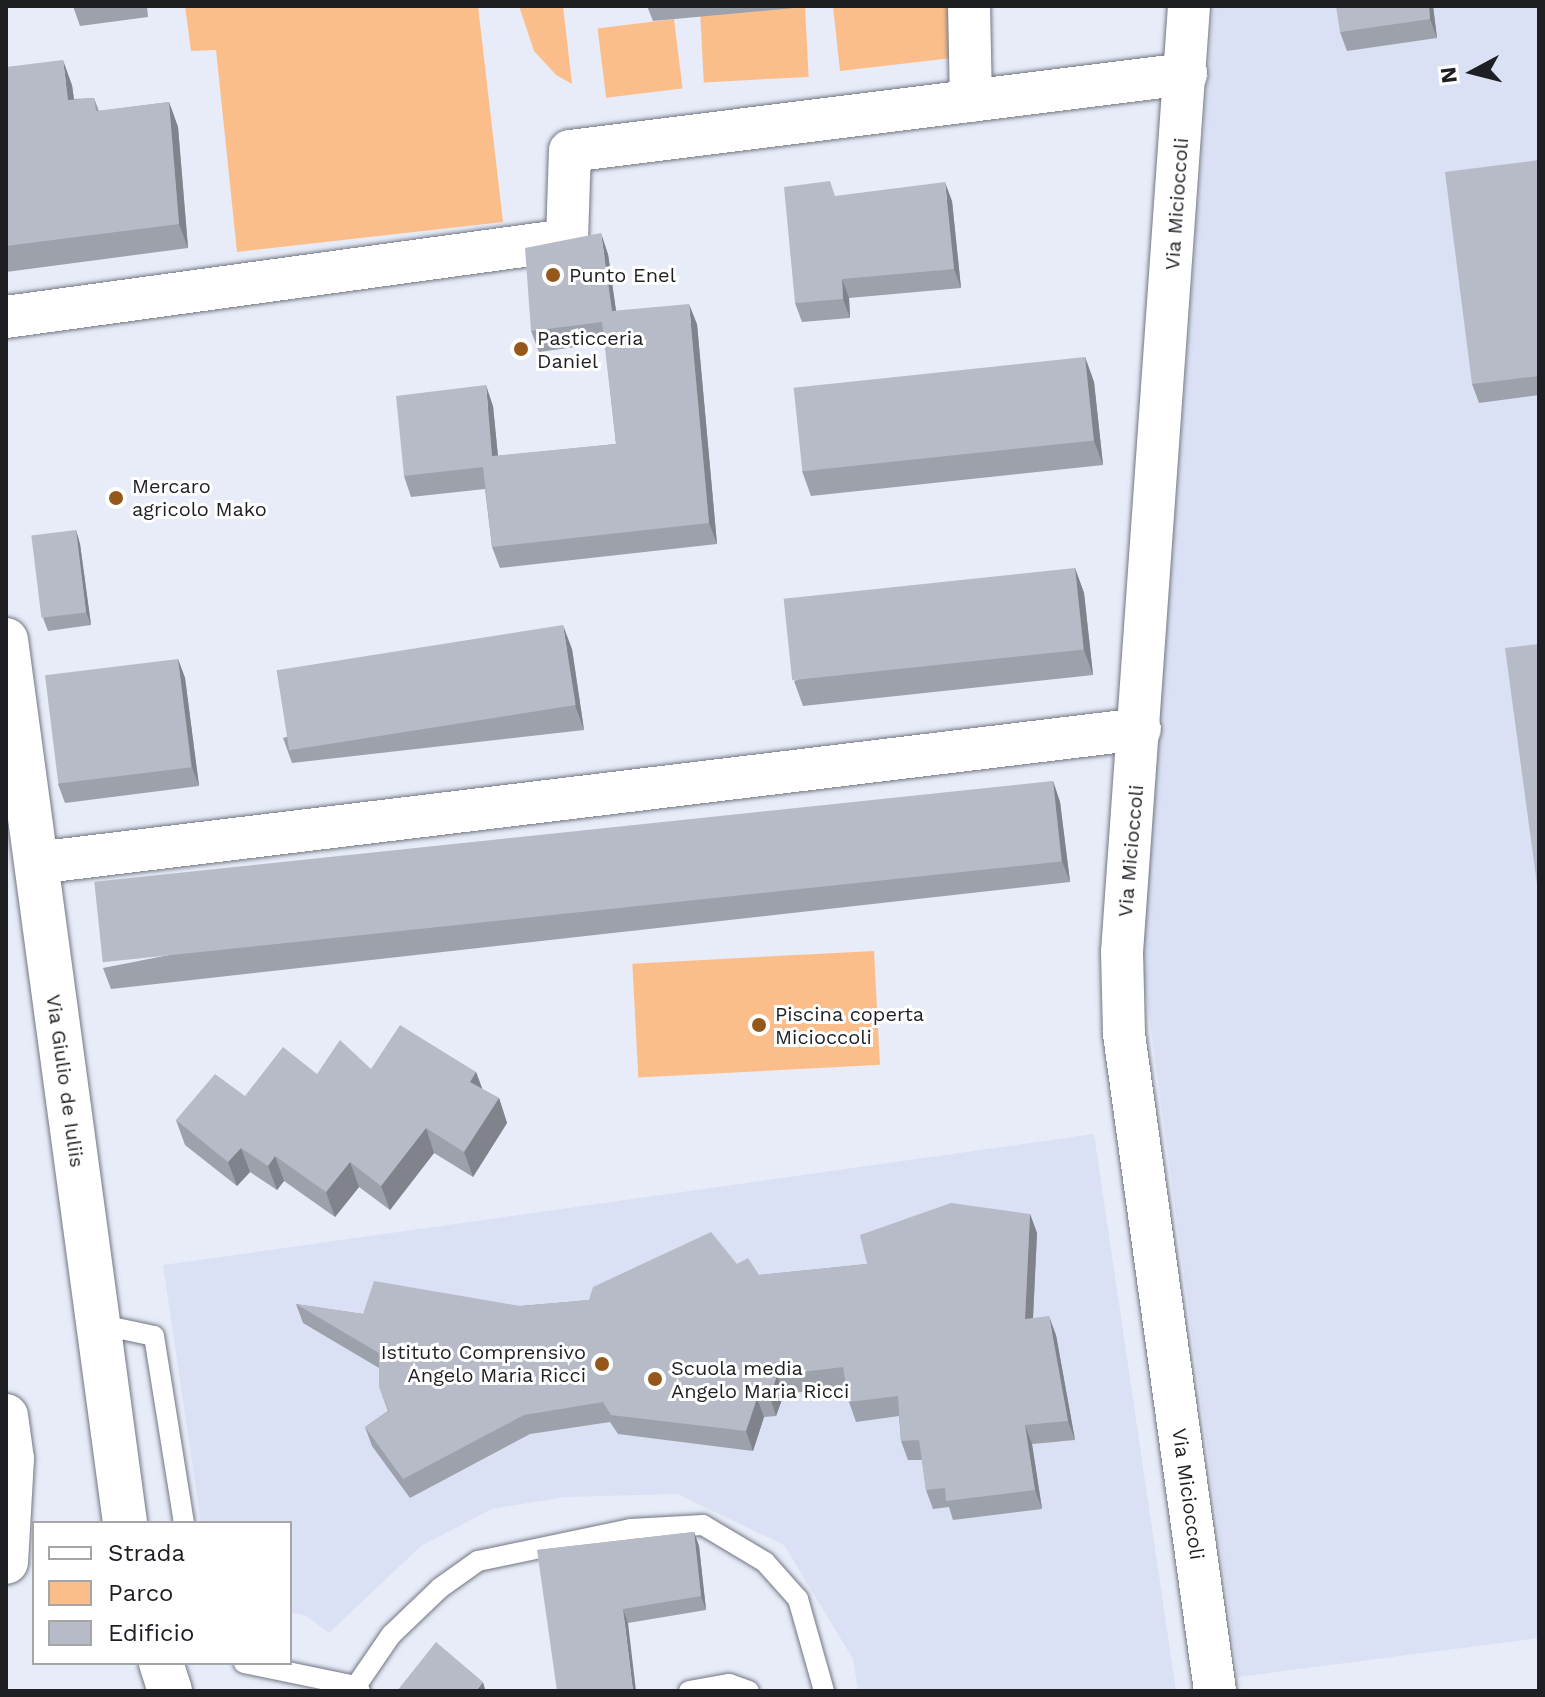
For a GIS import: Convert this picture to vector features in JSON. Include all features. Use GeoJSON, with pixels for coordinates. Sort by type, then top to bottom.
{"type":"FeatureCollection","features":[{"type":"Feature","properties":{"kind":"main road","name":"Via Giulio de Iuliis"},"geometry":{"type":"LineString","coordinates":[[6,640],[125,1521]]}},
{"type":"Feature","properties":{"kind":"main road"},"geometry":{"type":"LineString","coordinates":[[6,1416],[12,1459],[6,1562]]}},
{"type":"Feature","properties":{"kind":"main road"},"geometry":{"type":"LineString","coordinates":[[133,1665],[138,1691]]}},
{"type":"Feature","properties":{"kind":"main road"},"geometry":{"type":"LineString","coordinates":[[162,1665],[170,1691]]}},
{"type":"Feature","properties":{"kind":"street"},"geometry":{"type":"LineString","coordinates":[[969,6],[971,101]]}},
{"type":"Feature","properties":{"kind":"street","name":"Via Micioccoli"},"geometry":{"type":"LineString","coordinates":[[1189,6],[1122,952],[1124,1034],[1215,1691]]}},
{"type":"Feature","properties":{"kind":"street"},"geometry":{"type":"LineString","coordinates":[[6,317],[567,240],[570,151],[1186,74]]}},
{"type":"Feature","properties":{"kind":"street"},"geometry":{"type":"LineString","coordinates":[[36,863],[1140,729]]}},
{"type":"Feature","properties":{"kind":"lane"},"geometry":{"type":"LineString","coordinates":[[98,1324],[154,1336],[184,1521]]}},
{"type":"Feature","properties":{"kind":"lane"},"geometry":{"type":"LineString","coordinates":[[253,1665],[358,1689],[391,1635],[440,1588],[478,1561],[631,1529],[703,1525],[765,1562],[798,1599],[824,1691]]}},
{"type":"Feature","properties":{"kind":"lane"},"geometry":{"type":"LineString","coordinates":[[689,1691],[729,1684],[749,1691]]}},
{"type":"Feature","properties":{"kind":"shaded area"},"geometry":{"type":"Polygon","coordinates":[[[1213,6],[1539,6],[1539,1638],[1238,1677],[1142,962],[1213,6]]]}},
{"type":"Feature","properties":{"kind":"shaded area","name":"Scuola media Angelo Maria Ricci"},"geometry":{"type":"Polygon","coordinates":[[[1094,1134],[1176,1691],[858,1691],[853,1659],[784,1545],[677,1494],[565,1497],[492,1509],[421,1546],[329,1633],[306,1616],[292,1612],[292,1521],[201,1521],[163,1265],[1094,1134]]]}},
{"type":"Feature","properties":{"kind":"green space"},"geometry":{"type":"Polygon","coordinates":[[[185,6],[478,6],[503,222],[237,252],[216,50],[191,51],[185,6]]]}},
{"type":"Feature","properties":{"kind":"green space"},"geometry":{"type":"Polygon","coordinates":[[[519,6],[563,6],[572,84],[556,75],[534,51],[519,6]]]}},
{"type":"Feature","properties":{"kind":"green space"},"geometry":{"type":"Polygon","coordinates":[[[833,6],[952,6],[952,58],[840,71],[833,6]]]}},
{"type":"Feature","properties":{"kind":"green space"},"geometry":{"type":"Polygon","coordinates":[[[805,7],[809,77],[704,82],[700,12],[805,7]]]}},
{"type":"Feature","properties":{"kind":"green space"},"geometry":{"type":"Polygon","coordinates":[[[674,19],[683,88],[606,98],[598,28],[674,19]]]}},
{"type":"Feature","properties":{"kind":"green space","name":"Piscina coperta Micioccoli"},"geometry":{"type":"Polygon","coordinates":[[[874,951],[880,1065],[638,1078],[632,964],[874,951]]]}},
{"type":"Feature","properties":{"kind":"building"},"geometry":{"type":"Polygon","coordinates":[[[1336,6],[1429,6],[1430,19],[1340,32],[1336,6]]]}},
{"type":"Feature","properties":{"kind":"building"},"geometry":{"type":"Polygon","coordinates":[[[63,60],[68,100],[94,98],[96,111],[169,102],[179,224],[6,246],[6,67],[63,60]]]}},
{"type":"Feature","properties":{"kind":"building"},"geometry":{"type":"Polygon","coordinates":[[[1539,160],[1539,376],[1472,384],[1445,172],[1539,160]]]}},
{"type":"Feature","properties":{"kind":"building"},"geometry":{"type":"Polygon","coordinates":[[[830,181],[835,196],[945,182],[954,269],[842,279],[843,299],[795,303],[784,187],[830,181]]]}},
{"type":"Feature","properties":{"kind":"building"},"geometry":{"type":"Polygon","coordinates":[[[601,233],[612,311],[689,304],[709,523],[492,547],[483,467],[404,476],[396,396],[486,385],[492,456],[616,444],[602,322],[531,331],[525,248],[601,233]]]}},
{"type":"Feature","properties":{"kind":"building"},"geometry":{"type":"Polygon","coordinates":[[[1085,357],[1094,441],[802,471],[794,388],[1085,357]]]}},
{"type":"Feature","properties":{"kind":"building"},"geometry":{"type":"Polygon","coordinates":[[[76,530],[86,612],[41,618],[31,535],[76,530]]]}},
{"type":"Feature","properties":{"kind":"building"},"geometry":{"type":"Polygon","coordinates":[[[1075,568],[1084,650],[792,680],[784,599],[1075,568]]]}},
{"type":"Feature","properties":{"kind":"building"},"geometry":{"type":"Polygon","coordinates":[[[563,625],[576,705],[289,750],[277,670],[563,625]]]}},
{"type":"Feature","properties":{"kind":"building"},"geometry":{"type":"Polygon","coordinates":[[[1539,644],[1539,899],[1505,648],[1539,644]]]}},
{"type":"Feature","properties":{"kind":"building"},"geometry":{"type":"Polygon","coordinates":[[[178,659],[191,767],[58,784],[45,675],[178,659]]]}},
{"type":"Feature","properties":{"kind":"building"},"geometry":{"type":"Polygon","coordinates":[[[1053,781],[1061,862],[103,962],[94,882],[1053,781]]]}},
{"type":"Feature","properties":{"kind":"building"},"geometry":{"type":"Polygon","coordinates":[[[400,1025],[476,1072],[470,1082],[499,1098],[464,1152],[426,1128],[381,1186],[350,1162],[326,1192],[275,1156],[268,1166],[241,1148],[228,1162],[176,1120],[215,1074],[245,1096],[283,1047],[317,1074],[340,1040],[371,1069],[400,1025]]]}},
{"type":"Feature","properties":{"kind":"building","name":"Istituto Comprensivo Angelo Maria Ricci"},"geometry":{"type":"Polygon","coordinates":[[[951,1203],[1030,1214],[1025,1319],[1049,1316],[1068,1421],[1025,1425],[1035,1490],[946,1501],[945,1488],[926,1490],[919,1440],[901,1441],[898,1396],[849,1402],[843,1367],[777,1375],[770,1397],[757,1398],[746,1431],[611,1415],[603,1402],[524,1415],[403,1479],[365,1427],[389,1411],[379,1386],[379,1353],[296,1304],[363,1314],[374,1281],[520,1306],[589,1300],[593,1287],[711,1232],[737,1264],[748,1258],[759,1275],[867,1264],[860,1235],[951,1203]]]}},
{"type":"Feature","properties":{"kind":"building"},"geometry":{"type":"Polygon","coordinates":[[[694,1532],[701,1596],[623,1609],[633,1691],[557,1691],[537,1550],[694,1532]]]}},
{"type":"Feature","properties":{"kind":"building"},"geometry":{"type":"Polygon","coordinates":[[[436,1642],[483,1682],[476,1691],[397,1691],[436,1642]]]}},
{"type":"Feature","properties":{"kind":"place","name":"Punto Enel"},"geometry":{"type":"Point","coordinates":[553,275]}},
{"type":"Feature","properties":{"kind":"place","name":"Pasticceria Daniel"},"geometry":{"type":"Point","coordinates":[521,349]}},
{"type":"Feature","properties":{"kind":"place","name":"Mercaro agricolo Mako"},"geometry":{"type":"Point","coordinates":[116,498]}},
{"type":"Feature","properties":{"kind":"place","name":"Piscina coperta Micioccoli"},"geometry":{"type":"Point","coordinates":[759,1025]}},
{"type":"Feature","properties":{"kind":"place","name":"Istituto Comprensivo Angelo Maria Ricci"},"geometry":{"type":"Point","coordinates":[602,1364]}},
{"type":"Feature","properties":{"kind":"place","name":"Scuola media Angelo Maria Ricci"},"geometry":{"type":"Point","coordinates":[655,1379]}}]}
